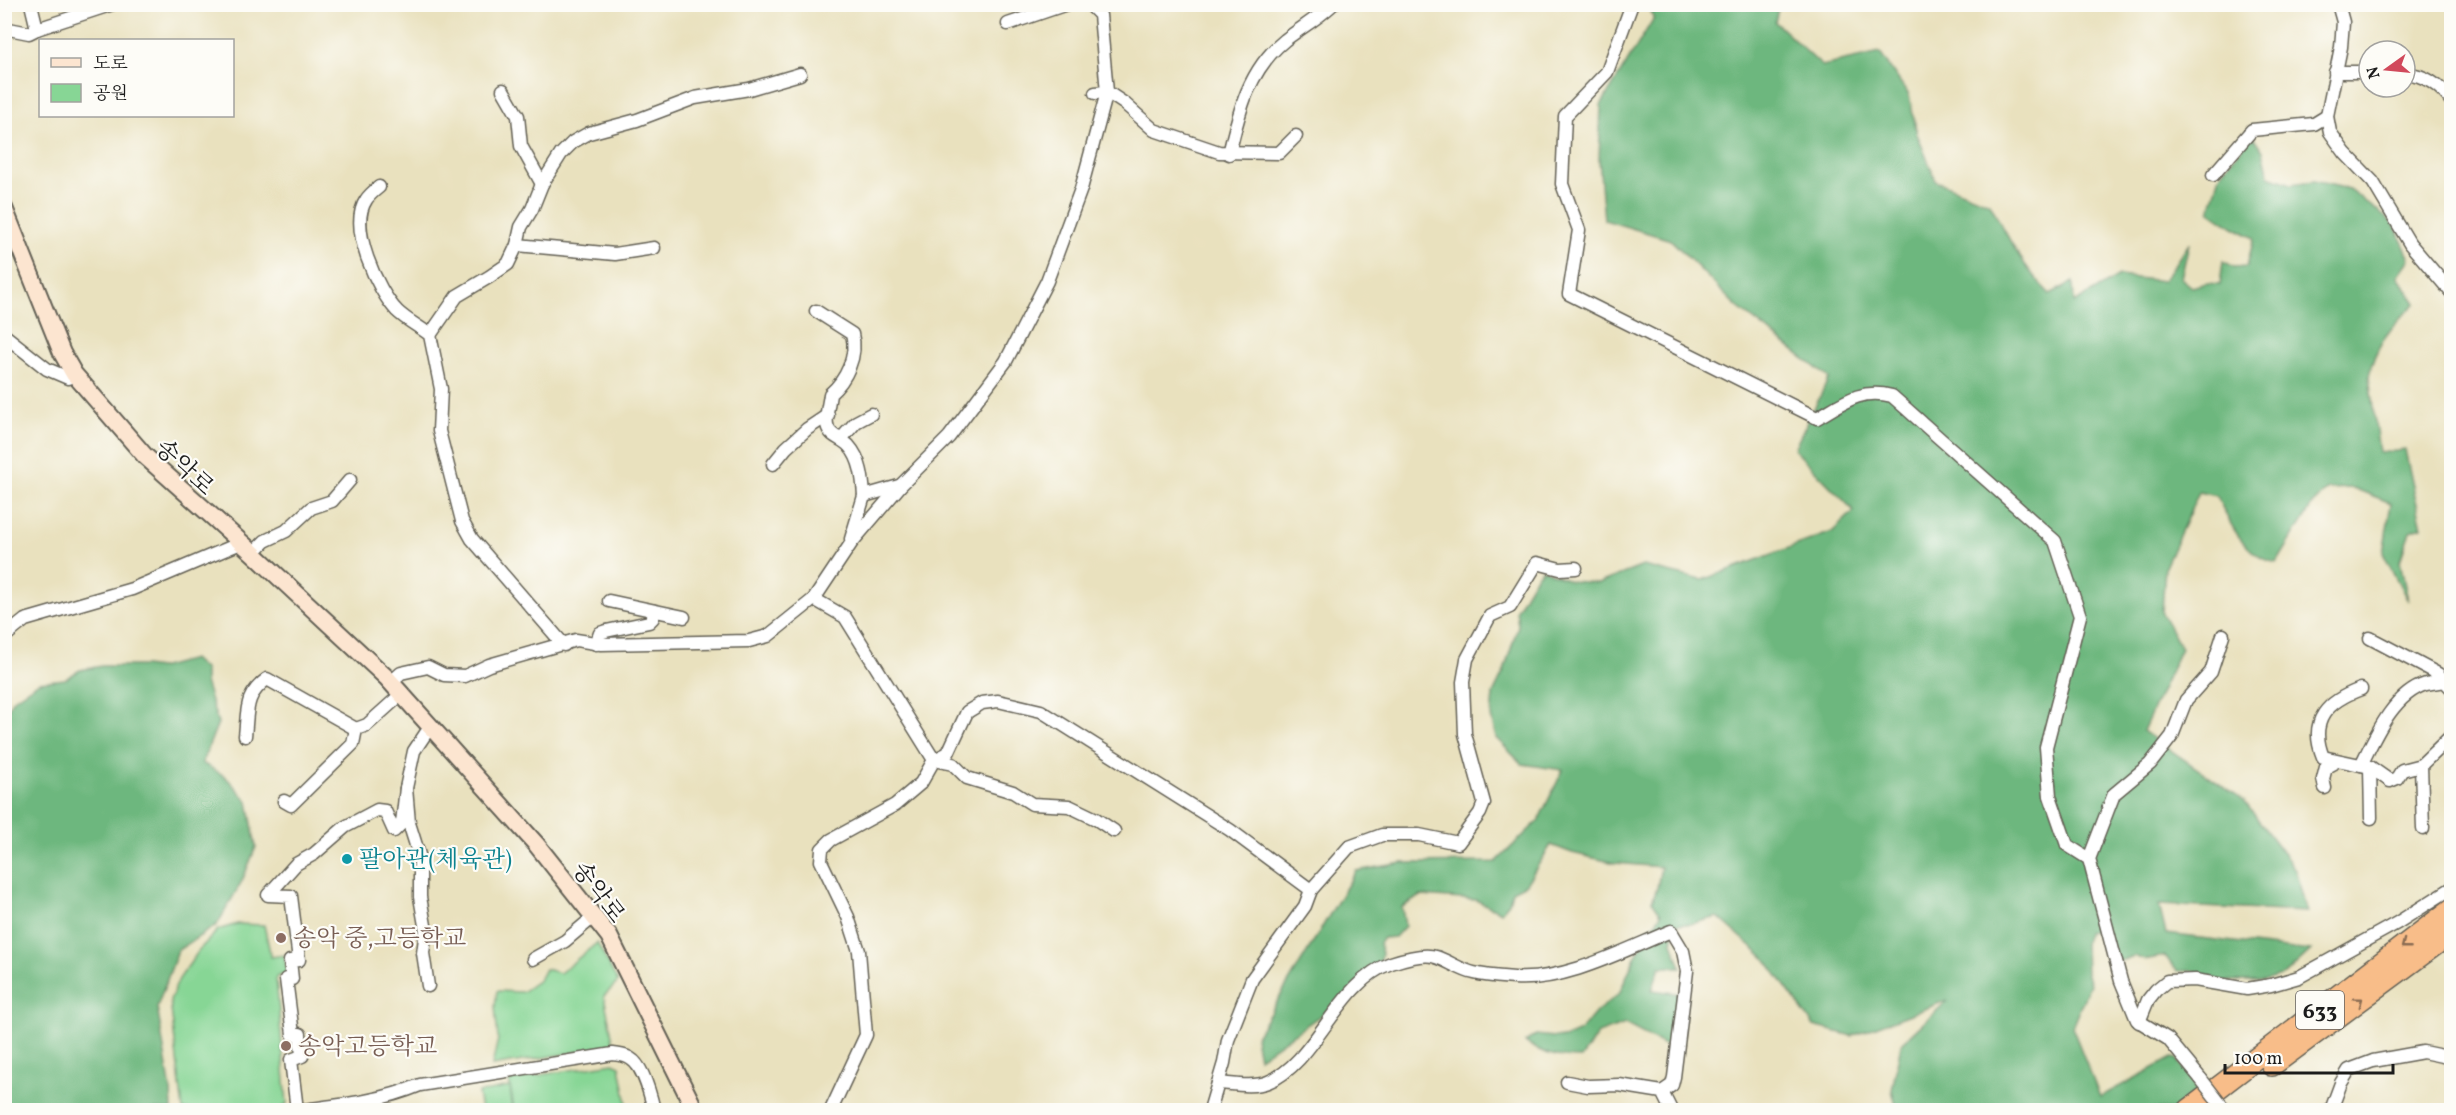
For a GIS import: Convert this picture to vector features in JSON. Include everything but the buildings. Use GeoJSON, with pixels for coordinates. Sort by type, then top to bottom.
{"type":"FeatureCollection","features":[{"type":"Feature","properties":{"kind":"highway","name":"633"},"geometry":{"type":"LineString","coordinates":[[2190,1110],[2451,909]]}},
{"type":"Feature","properties":{"kind":"highway","name":"633"},"geometry":{"type":"LineString","coordinates":[[2211,1110],[2451,932]]}},
{"type":"Feature","properties":{"kind":"main road"},"geometry":{"type":"LineString","coordinates":[[4,208],[62,353],[74,374],[145,456],[391,682],[536,844],[609,936],[695,1110]]}},
{"type":"Feature","properties":{"kind":"main road","name":"송악로"},"geometry":{"type":"LineString","coordinates":[[4,225],[57,358],[68,378],[142,461],[310,613],[396,699],[526,840],[591,919],[627,978],[686,1110]]}},
{"type":"Feature","properties":{"kind":"street"},"geometry":{"type":"LineString","coordinates":[[31,4],[37,29]]}},
{"type":"Feature","properties":{"kind":"street"},"geometry":{"type":"LineString","coordinates":[[4,28],[29,33],[113,4]]}},
{"type":"Feature","properties":{"kind":"street"},"geometry":{"type":"LineString","coordinates":[[1008,24],[1066,4]]}},
{"type":"Feature","properties":{"kind":"street"},"geometry":{"type":"LineString","coordinates":[[391,682],[401,673],[428,667],[444,675],[465,676],[489,665],[576,640],[596,644],[749,641],[768,636],[814,599],[847,549],[900,486],[949,437],[1011,351],[1047,281],[1078,199],[1101,92],[1100,15],[1089,4]]}},
{"type":"Feature","properties":{"kind":"street"},"geometry":{"type":"LineString","coordinates":[[1229,154],[1242,103],[1262,63],[1285,40],[1316,21],[1333,4]]}},
{"type":"Feature","properties":{"kind":"street"},"geometry":{"type":"LineString","coordinates":[[1632,4],[1606,72],[1565,116],[1562,184],[1579,230],[1569,294],[1817,418],[1858,394],[1878,392],[1892,396],[2055,541],[2080,616],[2046,747],[2050,796],[2067,845],[2089,859]]}},
{"type":"Feature","properties":{"kind":"street"},"geometry":{"type":"LineString","coordinates":[[2338,4],[2343,22],[2327,116],[2330,132],[2345,153],[2373,182],[2410,244],[2451,293]]}},
{"type":"Feature","properties":{"kind":"street"},"geometry":{"type":"LineString","coordinates":[[2335,72],[2357,72]]}},
{"type":"Feature","properties":{"kind":"street"},"geometry":{"type":"LineString","coordinates":[[430,335],[457,296],[508,264],[518,245],[521,227],[532,209],[542,184],[561,154],[573,142],[589,134],[637,120],[695,98],[749,90],[800,74]]}},
{"type":"Feature","properties":{"kind":"street"},"geometry":{"type":"LineString","coordinates":[[2417,76],[2430,80],[2445,93],[2451,102]]}},
{"type":"Feature","properties":{"kind":"street"},"geometry":{"type":"LineString","coordinates":[[503,90],[518,116],[521,146],[542,184]]}},
{"type":"Feature","properties":{"kind":"street"},"geometry":{"type":"LineString","coordinates":[[1101,92],[1125,104],[1154,130],[1219,152],[1229,154],[1279,153],[1296,136]]}},
{"type":"Feature","properties":{"kind":"street"},"geometry":{"type":"LineString","coordinates":[[2213,175],[2252,130],[2314,124],[2327,116]]}},
{"type":"Feature","properties":{"kind":"street"},"geometry":{"type":"LineString","coordinates":[[379,187],[366,200],[362,208],[362,242],[373,274],[397,311],[430,335],[441,389],[439,431],[462,521],[472,539],[564,645]]}},
{"type":"Feature","properties":{"kind":"street"},"geometry":{"type":"LineString","coordinates":[[518,245],[615,254],[654,248]]}},
{"type":"Feature","properties":{"kind":"street"},"geometry":{"type":"LineString","coordinates":[[816,311],[852,334],[855,344],[841,384],[830,394],[827,426],[831,434],[841,439],[857,457],[863,480],[864,496],[847,549]]}},
{"type":"Feature","properties":{"kind":"street"},"geometry":{"type":"LineString","coordinates":[[4,334],[46,369],[68,378]]}},
{"type":"Feature","properties":{"kind":"street"},"geometry":{"type":"LineString","coordinates":[[841,439],[856,422],[871,414]]}},
{"type":"Feature","properties":{"kind":"street"},"geometry":{"type":"LineString","coordinates":[[773,464],[786,448],[807,429],[828,415]]}},
{"type":"Feature","properties":{"kind":"street"},"geometry":{"type":"LineString","coordinates":[[253,553],[265,541],[286,531],[311,508],[332,501],[350,480]]}},
{"type":"Feature","properties":{"kind":"street"},"geometry":{"type":"LineString","coordinates":[[864,496],[900,486]]}},
{"type":"Feature","properties":{"kind":"street"},"geometry":{"type":"LineString","coordinates":[[4,637],[25,620],[132,589],[236,545]]}},
{"type":"Feature","properties":{"kind":"street"},"geometry":{"type":"LineString","coordinates":[[1210,1110],[1228,1040],[1252,979],[1305,906],[1311,890],[1349,847],[1382,835],[1419,835],[1458,843],[1480,813],[1484,803],[1465,734],[1463,682],[1467,659],[1490,616],[1510,607],[1537,563],[1560,569],[1576,568]]}},
{"type":"Feature","properties":{"kind":"street"},"geometry":{"type":"LineString","coordinates":[[814,599],[844,616],[934,760],[953,765],[967,778],[1013,792],[1032,804],[1069,806],[1114,831]]}},
{"type":"Feature","properties":{"kind":"street"},"geometry":{"type":"LineString","coordinates":[[609,601],[684,617]]}},
{"type":"Feature","properties":{"kind":"street"},"geometry":{"type":"LineString","coordinates":[[596,644],[600,633],[649,622],[653,618],[654,611]]}},
{"type":"Feature","properties":{"kind":"street"},"geometry":{"type":"LineString","coordinates":[[2223,635],[2211,672],[2186,700],[2172,736],[2150,764],[2114,794],[2089,859],[2121,981],[2139,1022],[2168,1040],[2225,1110]]}},
{"type":"Feature","properties":{"kind":"street"},"geometry":{"type":"LineString","coordinates":[[2370,638],[2438,674],[2448,685]]}},
{"type":"Feature","properties":{"kind":"street"},"geometry":{"type":"LineString","coordinates":[[245,736],[249,699],[255,688],[267,679],[356,729],[367,725],[396,699]]}},
{"type":"Feature","properties":{"kind":"street"},"geometry":{"type":"LineString","coordinates":[[2371,818],[2365,766],[2383,723],[2409,693],[2425,684],[2448,685]]}},
{"type":"Feature","properties":{"kind":"street"},"geometry":{"type":"LineString","coordinates":[[2361,689],[2330,704],[2322,717],[2318,732],[2319,747],[2323,757],[2365,766],[2390,781],[2397,778],[2402,770],[2421,765],[2451,735]]}},
{"type":"Feature","properties":{"kind":"street"},"geometry":{"type":"LineString","coordinates":[[831,1110],[866,1035],[859,951],[848,917],[821,861],[822,849],[831,840],[895,805],[921,783],[934,760],[948,753],[967,712],[982,703],[998,701],[1041,711],[1230,830],[1311,890]]}},
{"type":"Feature","properties":{"kind":"street"},"geometry":{"type":"LineString","coordinates":[[284,801],[291,805],[334,764],[353,744],[356,729]]}},
{"type":"Feature","properties":{"kind":"street"},"geometry":{"type":"LineString","coordinates":[[297,1110],[291,1060],[302,1056],[302,1042],[300,1034],[293,1034],[286,979],[292,979],[290,961],[299,960],[291,896],[268,895],[296,864],[314,854],[345,827],[377,810],[385,811],[394,831],[402,823],[406,788],[414,751],[426,733]]}},
{"type":"Feature","properties":{"kind":"street"},"geometry":{"type":"LineString","coordinates":[[2325,788],[2323,779],[2326,767],[2337,760]]}},
{"type":"Feature","properties":{"kind":"street"},"geometry":{"type":"LineString","coordinates":[[2421,765],[2423,829]]}},
{"type":"Feature","properties":{"kind":"street"},"geometry":{"type":"LineString","coordinates":[[406,788],[410,823],[420,858],[420,897],[426,931],[423,953],[428,986]]}},
{"type":"Feature","properties":{"kind":"street"},"geometry":{"type":"LineString","coordinates":[[2139,1022],[2148,1000],[2167,981],[2195,980],[2247,989],[2299,977],[2397,922],[2451,888]]}},
{"type":"Feature","properties":{"kind":"street"},"geometry":{"type":"LineString","coordinates":[[533,959],[565,941],[591,919]]}},
{"type":"Feature","properties":{"kind":"street"},"geometry":{"type":"LineString","coordinates":[[1218,1083],[1250,1084],[1270,1081],[1304,1054],[1349,995],[1374,971],[1392,963],[1422,956],[1435,957],[1474,973],[1516,979],[1554,976],[1671,931],[1683,951],[1687,970],[1672,1085],[1662,1092],[1619,1085],[1588,1086],[1567,1082]]}},
{"type":"Feature","properties":{"kind":"street"},"geometry":{"type":"LineString","coordinates":[[2331,1110],[2341,1083],[2349,1070],[2373,1061],[2423,1052],[2451,1058]]}},
{"type":"Feature","properties":{"kind":"street"},"geometry":{"type":"LineString","coordinates":[[302,1110],[361,1103],[399,1094],[420,1086],[613,1054],[632,1059],[638,1066],[654,1110]]}},
{"type":"Feature","properties":{"kind":"street"},"geometry":{"type":"LineString","coordinates":[[1662,1092],[1671,1110]]}},
{"type":"Feature","properties":{"kind":"green space"},"geometry":{"type":"Polygon","coordinates":[[[1648,5],[1779,5],[1775,22],[1822,66],[1880,53],[1909,95],[1917,134],[1936,181],[1990,203],[2016,251],[2040,284],[2050,294],[2073,282],[2074,303],[2119,276],[2163,281],[2189,243],[2181,278],[2192,287],[2206,283],[2220,284],[2223,261],[2234,267],[2247,266],[2254,238],[2210,211],[2220,175],[2252,135],[2263,151],[2269,176],[2291,184],[2314,181],[2349,189],[2394,224],[2410,259],[2398,276],[2416,303],[2386,336],[2375,356],[2369,377],[2379,453],[2405,450],[2422,527],[2410,531],[2400,561],[2408,601],[2383,553],[2391,503],[2353,488],[2328,489],[2312,505],[2277,563],[2266,560],[2247,546],[2227,517],[2217,496],[2199,492],[2165,567],[2162,613],[2181,648],[2143,731],[2244,801],[2295,869],[2307,912],[2159,905],[2166,934],[2311,951],[2285,975],[2263,981],[2222,981],[2193,971],[2178,971],[2165,956],[2144,960],[2134,956],[2108,962],[2109,947],[2104,932],[2097,930],[2087,932],[2086,972],[2090,984],[2072,1027],[2100,1097],[2172,1058],[2177,1059],[2215,1110],[1897,1110],[1892,1090],[1901,1044],[1948,1000],[1852,1036],[1814,1026],[1764,957],[1718,917],[1690,924],[1676,924],[1672,942],[1681,967],[1660,967],[1652,990],[1682,994],[1674,1035],[1668,1047],[1625,1024],[1598,1034],[1581,1058],[1545,1053],[1525,1042],[1536,1035],[1564,1038],[1580,1031],[1597,1011],[1619,994],[1634,959],[1661,914],[1652,901],[1661,867],[1615,863],[1572,853],[1551,845],[1526,884],[1512,891],[1509,903],[1501,912],[1476,900],[1421,896],[1402,907],[1405,926],[1395,937],[1383,938],[1379,943],[1381,958],[1359,994],[1340,1002],[1259,1058],[1255,1038],[1356,871],[1402,863],[1496,862],[1538,821],[1563,770],[1522,764],[1496,738],[1491,717],[1493,694],[1504,671],[1518,626],[1516,610],[1536,576],[1543,569],[1570,581],[1599,583],[1643,566],[1702,580],[1832,532],[1854,511],[1794,449],[1829,378],[1736,306],[1671,240],[1604,220],[1599,160],[1601,105],[1654,18],[1648,5]]]}},
{"type":"Feature","properties":{"kind":"green space"},"geometry":{"type":"Polygon","coordinates":[[[193,659],[205,670],[205,682],[218,723],[202,763],[225,776],[248,801],[256,847],[242,881],[217,925],[178,950],[157,1007],[172,1110],[5,1110],[5,717],[12,700],[39,682],[65,679],[80,670],[102,666],[159,668],[193,659]]]}},
{"type":"Feature","properties":{"kind":"green space"},"geometry":{"type":"Polygon","coordinates":[[[237,924],[264,925],[271,957],[284,955],[287,973],[276,977],[287,1104],[280,1110],[183,1110],[170,1000],[179,979],[200,949],[218,930],[237,924]]]}},
{"type":"Feature","properties":{"kind":"green space"},"geometry":{"type":"Polygon","coordinates":[[[597,943],[618,982],[604,996],[614,1046],[492,1066],[498,1039],[495,1006],[497,991],[522,992],[539,980],[545,969],[560,973],[597,943]]]}},
{"type":"Feature","properties":{"kind":"green space"},"geometry":{"type":"Polygon","coordinates":[[[613,1063],[620,1066],[628,1110],[514,1110],[509,1080],[613,1063]]]}},
{"type":"Feature","properties":{"kind":"green space"},"geometry":{"type":"Polygon","coordinates":[[[510,1087],[513,1110],[481,1110],[478,1093],[510,1087]]]}},
{"type":"Feature","properties":{"kind":"place","name":"팔아관(체육관)"},"geometry":{"type":"Point","coordinates":[347,859]}},
{"type":"Feature","properties":{"kind":"place","name":"송악 중,고등학교"},"geometry":{"type":"Point","coordinates":[281,938]}},
{"type":"Feature","properties":{"kind":"place","name":"송악고등학교"},"geometry":{"type":"Point","coordinates":[286,1046]}}]}
